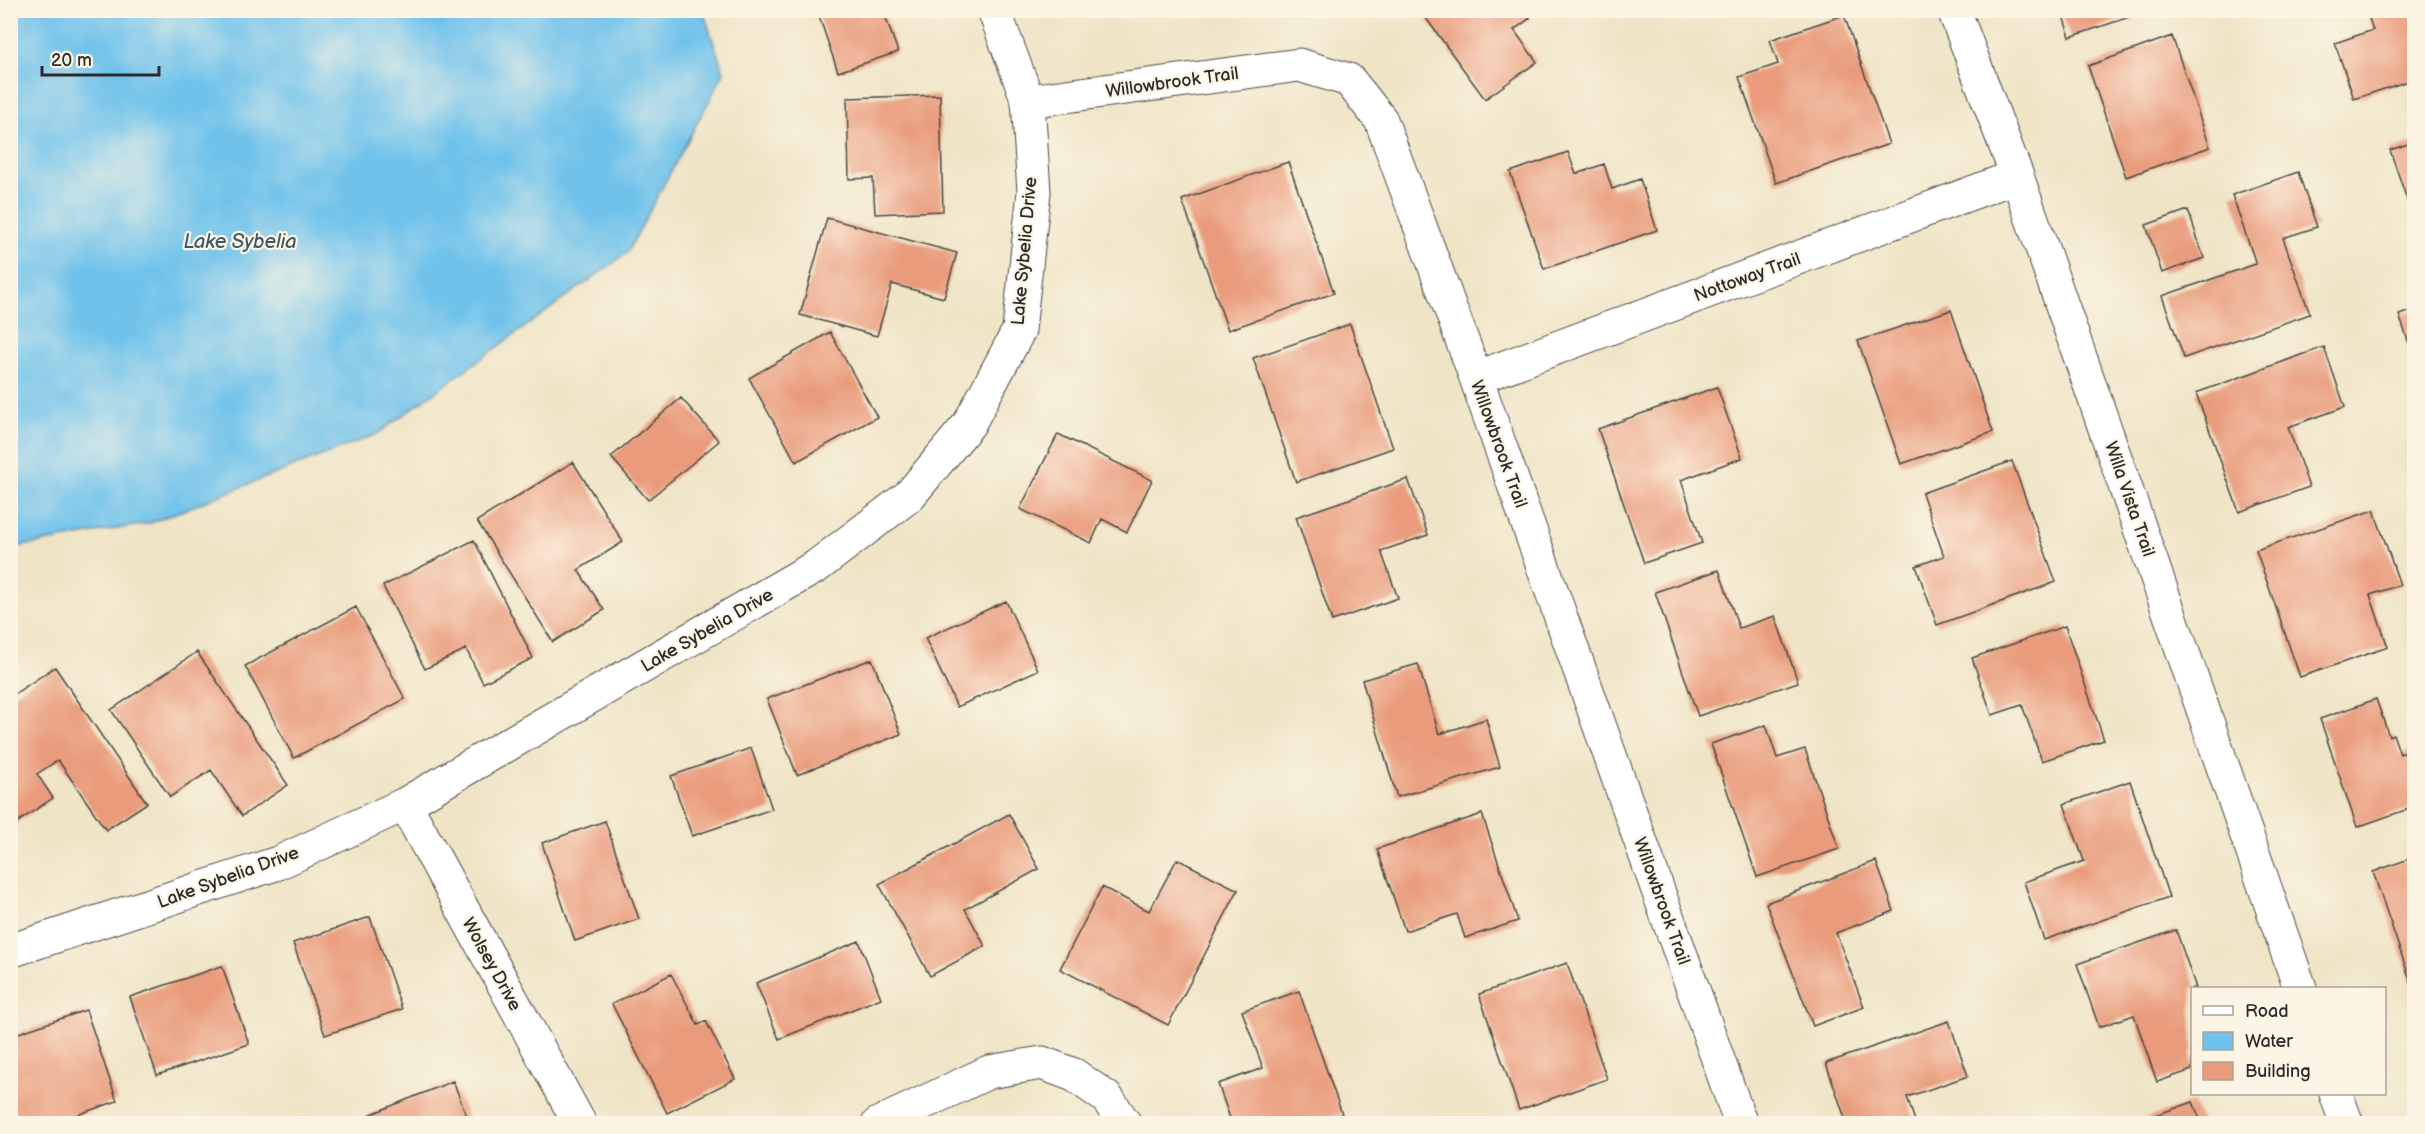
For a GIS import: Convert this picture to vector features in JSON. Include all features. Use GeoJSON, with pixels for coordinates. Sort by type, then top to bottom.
{"type":"FeatureCollection","features":[{"type":"Feature","properties":{"kind":"street","name":"Lake Sybelia Drive"},"geometry":{"type":"LineString","coordinates":[[10,951],[278,863],[405,804],[817,566],[909,495],[969,424],[1019,330],[1034,192],[1028,101],[994,10]]}},
{"type":"Feature","properties":{"kind":"street","name":"Willa Vista Trail"},"geometry":{"type":"LineString","coordinates":[[1954,10],[2018,176],[2300,987]]}},
{"type":"Feature","properties":{"kind":"street","name":"Willowbrook Trail"},"geometry":{"type":"LineString","coordinates":[[1028,101],[1299,65],[1349,80],[1381,120],[1476,378],[1741,1124]]}},
{"type":"Feature","properties":{"kind":"street","name":"Nottoway Trail"},"geometry":{"type":"LineString","coordinates":[[1476,378],[2018,176]]}},
{"type":"Feature","properties":{"kind":"street","name":"Wolsey Drive"},"geometry":{"type":"LineString","coordinates":[[405,804],[580,1124]]}},
{"type":"Feature","properties":{"kind":"street"},"geometry":{"type":"LineString","coordinates":[[878,1124],[989,1072],[1042,1063],[1074,1075],[1107,1098],[1125,1124]]}},
{"type":"Feature","properties":{"kind":"street"},"geometry":{"type":"LineString","coordinates":[[2336,1095],[2347,1124]]}},
{"type":"Feature","properties":{"kind":"water","name":"Lake Sybelia"},"geometry":{"type":"Polygon","coordinates":[[[11,10],[703,11],[724,73],[627,253],[377,434],[150,523],[11,548],[11,10]]]}},
{"type":"Feature","properties":{"kind":"building"},"geometry":{"type":"Polygon","coordinates":[[[817,10],[883,10],[898,52],[838,72],[817,10]]]}},
{"type":"Feature","properties":{"kind":"building"},"geometry":{"type":"Polygon","coordinates":[[[1420,10],[1525,10],[1530,18],[1514,30],[1537,62],[1485,99],[1420,10]]]}},
{"type":"Feature","properties":{"kind":"building"},"geometry":{"type":"Polygon","coordinates":[[[2061,10],[2147,10],[2147,11],[2070,37],[2061,10]]]}},
{"type":"Feature","properties":{"kind":"building"},"geometry":{"type":"Polygon","coordinates":[[[2366,10],[2414,10],[2414,79],[2354,99],[2335,43],[2373,30],[2366,10]]]}},
{"type":"Feature","properties":{"kind":"building"},"geometry":{"type":"Polygon","coordinates":[[[1844,15],[1889,144],[1776,183],[1739,77],[1778,64],[1770,40],[1844,15]]]}},
{"type":"Feature","properties":{"kind":"building"},"geometry":{"type":"Polygon","coordinates":[[[2172,36],[2210,147],[2126,177],[2088,66],[2172,36]]]}},
{"type":"Feature","properties":{"kind":"building"},"geometry":{"type":"Polygon","coordinates":[[[940,95],[943,211],[875,214],[873,178],[849,179],[847,98],[940,95]]]}},
{"type":"Feature","properties":{"kind":"building"},"geometry":{"type":"Polygon","coordinates":[[[2414,142],[2414,220],[2390,150],[2414,142]]]}},
{"type":"Feature","properties":{"kind":"building"},"geometry":{"type":"Polygon","coordinates":[[[1568,152],[1576,174],[1604,164],[1612,189],[1640,179],[1657,230],[1544,269],[1510,172],[1568,152]]]}},
{"type":"Feature","properties":{"kind":"building"},"geometry":{"type":"Polygon","coordinates":[[[1288,162],[1334,293],[1228,330],[1182,200],[1288,162]]]}},
{"type":"Feature","properties":{"kind":"building"},"geometry":{"type":"Polygon","coordinates":[[[2298,172],[2317,227],[2283,238],[2310,314],[2184,358],[2162,296],[2256,264],[2232,195],[2298,172]]]}},
{"type":"Feature","properties":{"kind":"building"},"geometry":{"type":"Polygon","coordinates":[[[2188,210],[2204,258],[2162,273],[2146,225],[2188,210]]]}},
{"type":"Feature","properties":{"kind":"building"},"geometry":{"type":"Polygon","coordinates":[[[827,218],[957,253],[944,298],[892,284],[877,336],[800,315],[827,218]]]}},
{"type":"Feature","properties":{"kind":"building"},"geometry":{"type":"Polygon","coordinates":[[[1951,310],[1993,432],[1901,464],[1858,341],[1951,310]]]}},
{"type":"Feature","properties":{"kind":"building"},"geometry":{"type":"Polygon","coordinates":[[[2414,310],[2414,358],[2399,315],[2414,310]]]}},
{"type":"Feature","properties":{"kind":"building"},"geometry":{"type":"Polygon","coordinates":[[[1350,324],[1393,448],[1296,482],[1253,358],[1350,324]]]}},
{"type":"Feature","properties":{"kind":"building"},"geometry":{"type":"Polygon","coordinates":[[[830,332],[877,417],[796,462],[749,378],[830,332]]]}},
{"type":"Feature","properties":{"kind":"building"},"geometry":{"type":"Polygon","coordinates":[[[2324,347],[2345,407],[2288,427],[2309,487],[2239,512],[2196,393],[2324,347]]]}},
{"type":"Feature","properties":{"kind":"building"},"geometry":{"type":"Polygon","coordinates":[[[1717,387],[1742,458],[1681,480],[1702,543],[1644,563],[1598,429],[1717,387]]]}},
{"type":"Feature","properties":{"kind":"building"},"geometry":{"type":"Polygon","coordinates":[[[681,398],[719,441],[648,500],[611,457],[681,398]]]}},
{"type":"Feature","properties":{"kind":"building"},"geometry":{"type":"Polygon","coordinates":[[[1058,434],[1152,480],[1127,532],[1102,519],[1091,543],[1020,509],[1058,434]]]}},
{"type":"Feature","properties":{"kind":"building"},"geometry":{"type":"Polygon","coordinates":[[[2012,461],[2056,582],[1937,625],[1916,566],[1944,556],[1922,493],[2012,461]]]}},
{"type":"Feature","properties":{"kind":"building"},"geometry":{"type":"Polygon","coordinates":[[[573,462],[623,542],[578,570],[604,610],[553,642],[477,521],[573,462]]]}},
{"type":"Feature","properties":{"kind":"building"},"geometry":{"type":"Polygon","coordinates":[[[1408,479],[1428,535],[1381,551],[1398,598],[1332,621],[1296,517],[1408,479]]]}},
{"type":"Feature","properties":{"kind":"building"},"geometry":{"type":"Polygon","coordinates":[[[2374,510],[2400,585],[2370,595],[2388,647],[2300,677],[2256,550],[2374,510]]]}},
{"type":"Feature","properties":{"kind":"building"},"geometry":{"type":"Polygon","coordinates":[[[474,540],[533,658],[483,683],[466,649],[425,669],[383,586],[474,540]]]}},
{"type":"Feature","properties":{"kind":"building"},"geometry":{"type":"Polygon","coordinates":[[[1719,570],[1739,628],[1775,616],[1798,682],[1698,716],[1655,592],[1719,570]]]}},
{"type":"Feature","properties":{"kind":"building"},"geometry":{"type":"Polygon","coordinates":[[[1006,601],[1038,670],[957,707],[925,638],[1006,601]]]}},
{"type":"Feature","properties":{"kind":"building"},"geometry":{"type":"Polygon","coordinates":[[[356,607],[405,699],[294,758],[245,666],[356,607]]]}},
{"type":"Feature","properties":{"kind":"building"},"geometry":{"type":"Polygon","coordinates":[[[2065,626],[2104,740],[2042,761],[2022,705],[1992,715],[1972,658],[2065,626]]]}},
{"type":"Feature","properties":{"kind":"building"},"geometry":{"type":"Polygon","coordinates":[[[197,652],[288,785],[242,816],[211,770],[170,797],[111,710],[197,652]]]}},
{"type":"Feature","properties":{"kind":"building"},"geometry":{"type":"Polygon","coordinates":[[[872,659],[901,734],[797,775],[767,699],[872,659]]]}},
{"type":"Feature","properties":{"kind":"building"},"geometry":{"type":"Polygon","coordinates":[[[1418,664],[1439,734],[1486,719],[1500,767],[1397,797],[1362,680],[1418,664]]]}},
{"type":"Feature","properties":{"kind":"building"},"geometry":{"type":"Polygon","coordinates":[[[55,667],[147,803],[106,830],[58,760],[37,774],[53,798],[10,827],[10,697],[55,667]]]}},
{"type":"Feature","properties":{"kind":"building"},"geometry":{"type":"Polygon","coordinates":[[[2376,699],[2389,736],[2393,734],[2400,754],[2414,749],[2414,807],[2357,827],[2320,719],[2376,699]]]}},
{"type":"Feature","properties":{"kind":"building"},"geometry":{"type":"Polygon","coordinates":[[[1766,725],[1777,758],[1805,749],[1839,849],[1757,877],[1711,744],[1766,725]]]}},
{"type":"Feature","properties":{"kind":"building"},"geometry":{"type":"Polygon","coordinates":[[[751,748],[772,809],[692,836],[671,776],[751,748]]]}},
{"type":"Feature","properties":{"kind":"building"},"geometry":{"type":"Polygon","coordinates":[[[2130,781],[2169,897],[2044,940],[2024,882],[2084,861],[2064,804],[2130,781]]]}},
{"type":"Feature","properties":{"kind":"building"},"geometry":{"type":"Polygon","coordinates":[[[1009,814],[1039,869],[965,909],[985,946],[930,976],[879,884],[1009,814]]]}},
{"type":"Feature","properties":{"kind":"building"},"geometry":{"type":"Polygon","coordinates":[[[1482,814],[1518,921],[1465,938],[1457,914],[1405,931],[1377,849],[1482,814]]]}},
{"type":"Feature","properties":{"kind":"building"},"geometry":{"type":"Polygon","coordinates":[[[605,821],[639,919],[575,941],[542,843],[605,821]]]}},
{"type":"Feature","properties":{"kind":"building"},"geometry":{"type":"Polygon","coordinates":[[[2414,857],[2414,991],[2373,872],[2414,857]]]}},
{"type":"Feature","properties":{"kind":"building"},"geometry":{"type":"Polygon","coordinates":[[[1177,859],[1238,890],[1168,1025],[1060,969],[1102,887],[1149,911],[1177,859]]]}},
{"type":"Feature","properties":{"kind":"building"},"geometry":{"type":"Polygon","coordinates":[[[1876,861],[1894,911],[1836,933],[1864,1007],[1813,1026],[1766,903],[1876,861]]]}},
{"type":"Feature","properties":{"kind":"building"},"geometry":{"type":"Polygon","coordinates":[[[370,917],[402,1009],[325,1035],[293,943],[370,917]]]}},
{"type":"Feature","properties":{"kind":"building"},"geometry":{"type":"Polygon","coordinates":[[[2176,930],[2196,987],[2191,987],[2191,1070],[2157,1082],[2134,1015],[2099,1027],[2077,964],[2176,930]]]}},
{"type":"Feature","properties":{"kind":"building"},"geometry":{"type":"Polygon","coordinates":[[[859,941],[881,998],[779,1039],[756,983],[859,941]]]}},
{"type":"Feature","properties":{"kind":"building"},"geometry":{"type":"Polygon","coordinates":[[[1567,963],[1607,1079],[1519,1110],[1479,994],[1567,963]]]}},
{"type":"Feature","properties":{"kind":"building"},"geometry":{"type":"Polygon","coordinates":[[[222,966],[249,1044],[157,1075],[130,997],[222,966]]]}},
{"type":"Feature","properties":{"kind":"building"},"geometry":{"type":"Polygon","coordinates":[[[671,974],[698,1025],[706,1021],[735,1079],[667,1113],[612,1004],[671,974]]]}},
{"type":"Feature","properties":{"kind":"building"},"geometry":{"type":"Polygon","coordinates":[[[1299,991],[1342,1114],[1314,1124],[1232,1124],[1218,1084],[1263,1068],[1242,1011],[1299,991]]]}},
{"type":"Feature","properties":{"kind":"building"},"geometry":{"type":"Polygon","coordinates":[[[86,1010],[117,1101],[51,1124],[16,1124],[10,1106],[10,1036],[86,1010]]]}},
{"type":"Feature","properties":{"kind":"building"},"geometry":{"type":"Polygon","coordinates":[[[1949,1021],[1968,1076],[1907,1097],[1916,1124],[1847,1124],[1826,1063],[1949,1021]]]}},
{"type":"Feature","properties":{"kind":"building"},"geometry":{"type":"Polygon","coordinates":[[[453,1081],[470,1124],[372,1124],[369,1115],[453,1081]]]}},
{"type":"Feature","properties":{"kind":"building"},"geometry":{"type":"Polygon","coordinates":[[[2193,1102],[2202,1124],[2133,1124],[2133,1123],[2193,1102]]]}}]}
